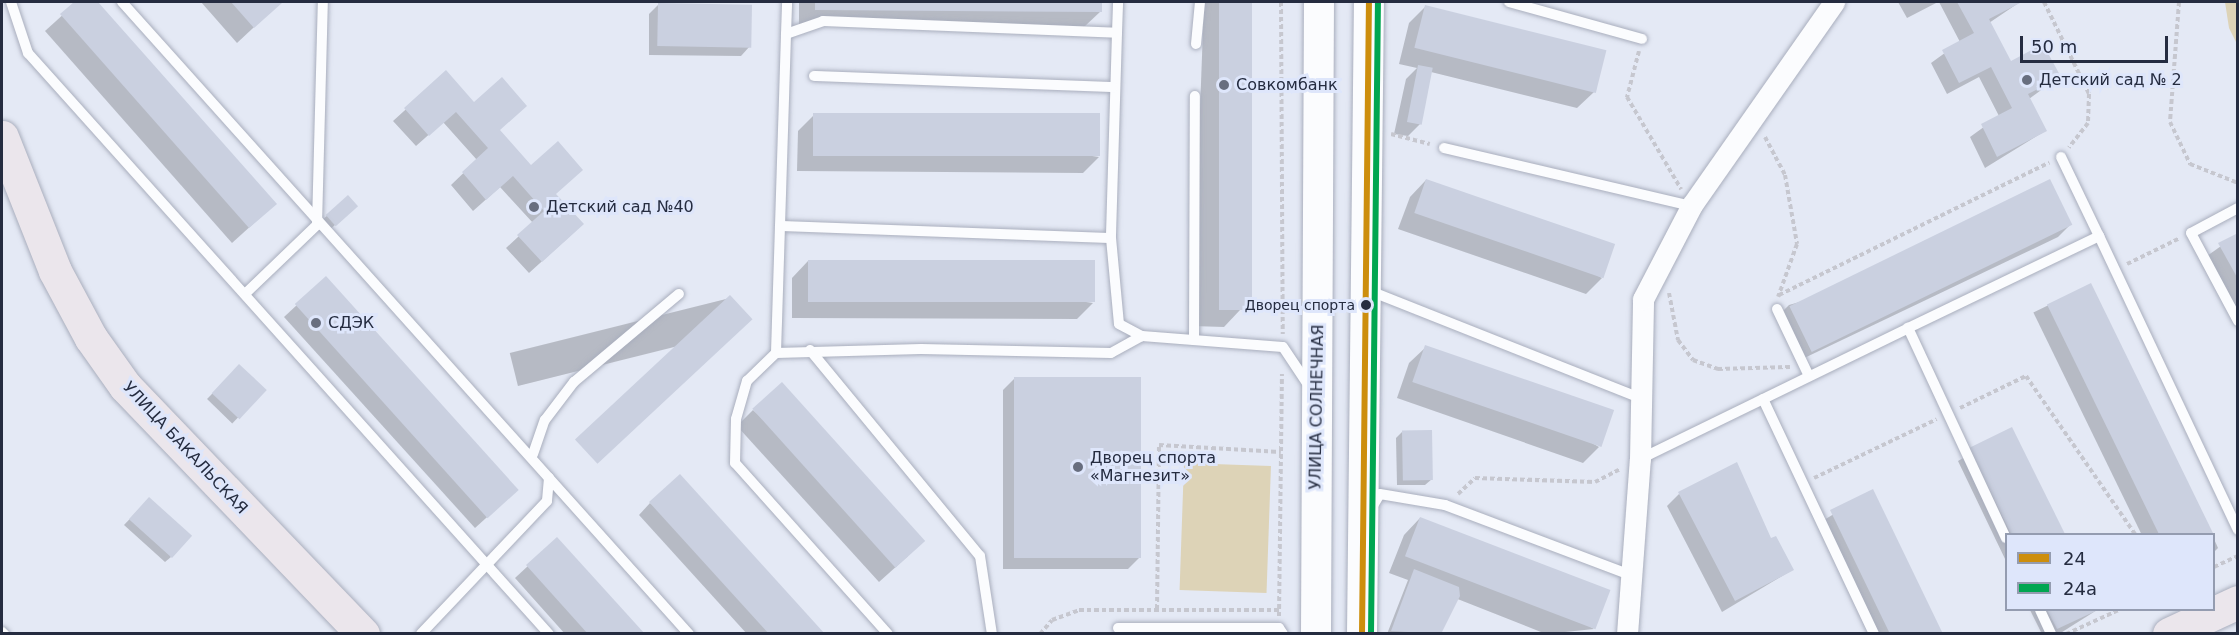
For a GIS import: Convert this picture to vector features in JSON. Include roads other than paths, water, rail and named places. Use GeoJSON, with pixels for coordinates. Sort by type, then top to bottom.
{"type":"FeatureCollection","features":[{"type":"Feature","properties":{"kind":"main road","name":"УЛИЦА СОЛНЕЧНАЯ"},"geometry":{"type":"LineString","coordinates":[[1316,633],[1319,2]]}},
{"type":"Feature","properties":{"kind":"main road"},"geometry":{"type":"LineString","coordinates":[[1362,633],[1369,2]]}},
{"type":"Feature","properties":{"kind":"main road","name":"УЛИЦА БАКАЛЬСКАЯ"},"geometry":{"type":"LineString","coordinates":[[2,137],[56,271],[91,338],[125,386],[363,633]]}},
{"type":"Feature","properties":{"kind":"main road"},"geometry":{"type":"LineString","coordinates":[[1316,522],[1363,521]]}},
{"type":"Feature","properties":{"kind":"main road"},"geometry":{"type":"LineString","coordinates":[[2169,633],[2238,602]]}},
{"type":"Feature","properties":{"kind":"street"},"geometry":{"type":"LineString","coordinates":[[1627,633],[1628,574],[1640,459],[1643,399],[1643,299],[1692,206],[1834,2]]}},
{"type":"Feature","properties":{"kind":"lane"},"geometry":{"type":"LineString","coordinates":[[11,2],[28,53],[549,633]]}},
{"type":"Feature","properties":{"kind":"lane"},"geometry":{"type":"LineString","coordinates":[[122,2],[317,225],[533,454],[549,478],[689,633]]}},
{"type":"Feature","properties":{"kind":"lane"},"geometry":{"type":"LineString","coordinates":[[246,293],[317,225],[323,2]]}},
{"type":"Feature","properties":{"kind":"lane"},"geometry":{"type":"LineString","coordinates":[[776,352],[787,2]]}},
{"type":"Feature","properties":{"kind":"lane"},"geometry":{"type":"LineString","coordinates":[[1118,2],[1113,87],[1111,238],[1119,324],[1142,336],[1282,347],[1318,399]]}},
{"type":"Feature","properties":{"kind":"lane"},"geometry":{"type":"LineString","coordinates":[[1196,44],[1200,2]]}},
{"type":"Feature","properties":{"kind":"lane"},"geometry":{"type":"LineString","coordinates":[[1509,2],[1642,39]]}},
{"type":"Feature","properties":{"kind":"lane"},"geometry":{"type":"LineString","coordinates":[[786,34],[823,21],[1117,33]]}},
{"type":"Feature","properties":{"kind":"lane"},"geometry":{"type":"LineString","coordinates":[[814,76],[1113,87]]}},
{"type":"Feature","properties":{"kind":"lane"},"geometry":{"type":"LineString","coordinates":[[1194,340],[1195,96]]}},
{"type":"Feature","properties":{"kind":"lane"},"geometry":{"type":"LineString","coordinates":[[1444,148],[1692,206]]}},
{"type":"Feature","properties":{"kind":"lane"},"geometry":{"type":"LineString","coordinates":[[2061,157],[2238,530]]}},
{"type":"Feature","properties":{"kind":"lane"},"geometry":{"type":"LineString","coordinates":[[2238,208],[2191,233],[2238,321]]}},
{"type":"Feature","properties":{"kind":"lane"},"geometry":{"type":"LineString","coordinates":[[780,226],[1111,238]]}},
{"type":"Feature","properties":{"kind":"lane"},"geometry":{"type":"LineString","coordinates":[[1640,459],[2099,236]]}},
{"type":"Feature","properties":{"kind":"lane"},"geometry":{"type":"LineString","coordinates":[[1366,289],[1643,399]]}},
{"type":"Feature","properties":{"kind":"lane"},"geometry":{"type":"LineString","coordinates":[[533,454],[545,420],[574,382],[679,294]]}},
{"type":"Feature","properties":{"kind":"lane"},"geometry":{"type":"LineString","coordinates":[[1777,309],[1809,376]]}},
{"type":"Feature","properties":{"kind":"lane"},"geometry":{"type":"LineString","coordinates":[[1908,328],[2005,534]]}},
{"type":"Feature","properties":{"kind":"lane"},"geometry":{"type":"LineString","coordinates":[[888,633],[735,463],[736,419],[747,381],[776,352],[810,350],[1111,353],[1142,336]]}},
{"type":"Feature","properties":{"kind":"lane"},"geometry":{"type":"LineString","coordinates":[[810,350],[980,556],[992,633]]}},
{"type":"Feature","properties":{"kind":"lane"},"geometry":{"type":"LineString","coordinates":[[1763,399],[1874,633]]}},
{"type":"Feature","properties":{"kind":"lane"},"geometry":{"type":"LineString","coordinates":[[421,633],[547,501],[549,478]]}},
{"type":"Feature","properties":{"kind":"lane"},"geometry":{"type":"LineString","coordinates":[[1363,521],[1380,494],[1444,505],[1628,574]]}},
{"type":"Feature","properties":{"kind":"lane"},"geometry":{"type":"LineString","coordinates":[[2041,611],[2051,633]]}},
{"type":"Feature","properties":{"kind":"lane"},"geometry":{"type":"LineString","coordinates":[[1118,628],[1279,628],[1283,633]]}},
{"type":"Feature","properties":{"kind":"place","name":"Детский сад № 2"},"geometry":{"type":"Point","coordinates":[2027,80]}},
{"type":"Feature","properties":{"kind":"place","name":"Совкомбанк"},"geometry":{"type":"Point","coordinates":[1224,85]}},
{"type":"Feature","properties":{"kind":"place","name":"Детский сад №40"},"geometry":{"type":"Point","coordinates":[534,207]}},
{"type":"Feature","properties":{"kind":"place","name":"Дворец спорта"},"geometry":{"type":"Point","coordinates":[1366,305]}},
{"type":"Feature","properties":{"kind":"place","name":"СДЭК"},"geometry":{"type":"Point","coordinates":[316,323]}},
{"type":"Feature","properties":{"kind":"place","name":"Дворец спорта «Магнезит»"},"geometry":{"type":"Point","coordinates":[1078,467]}}]}
